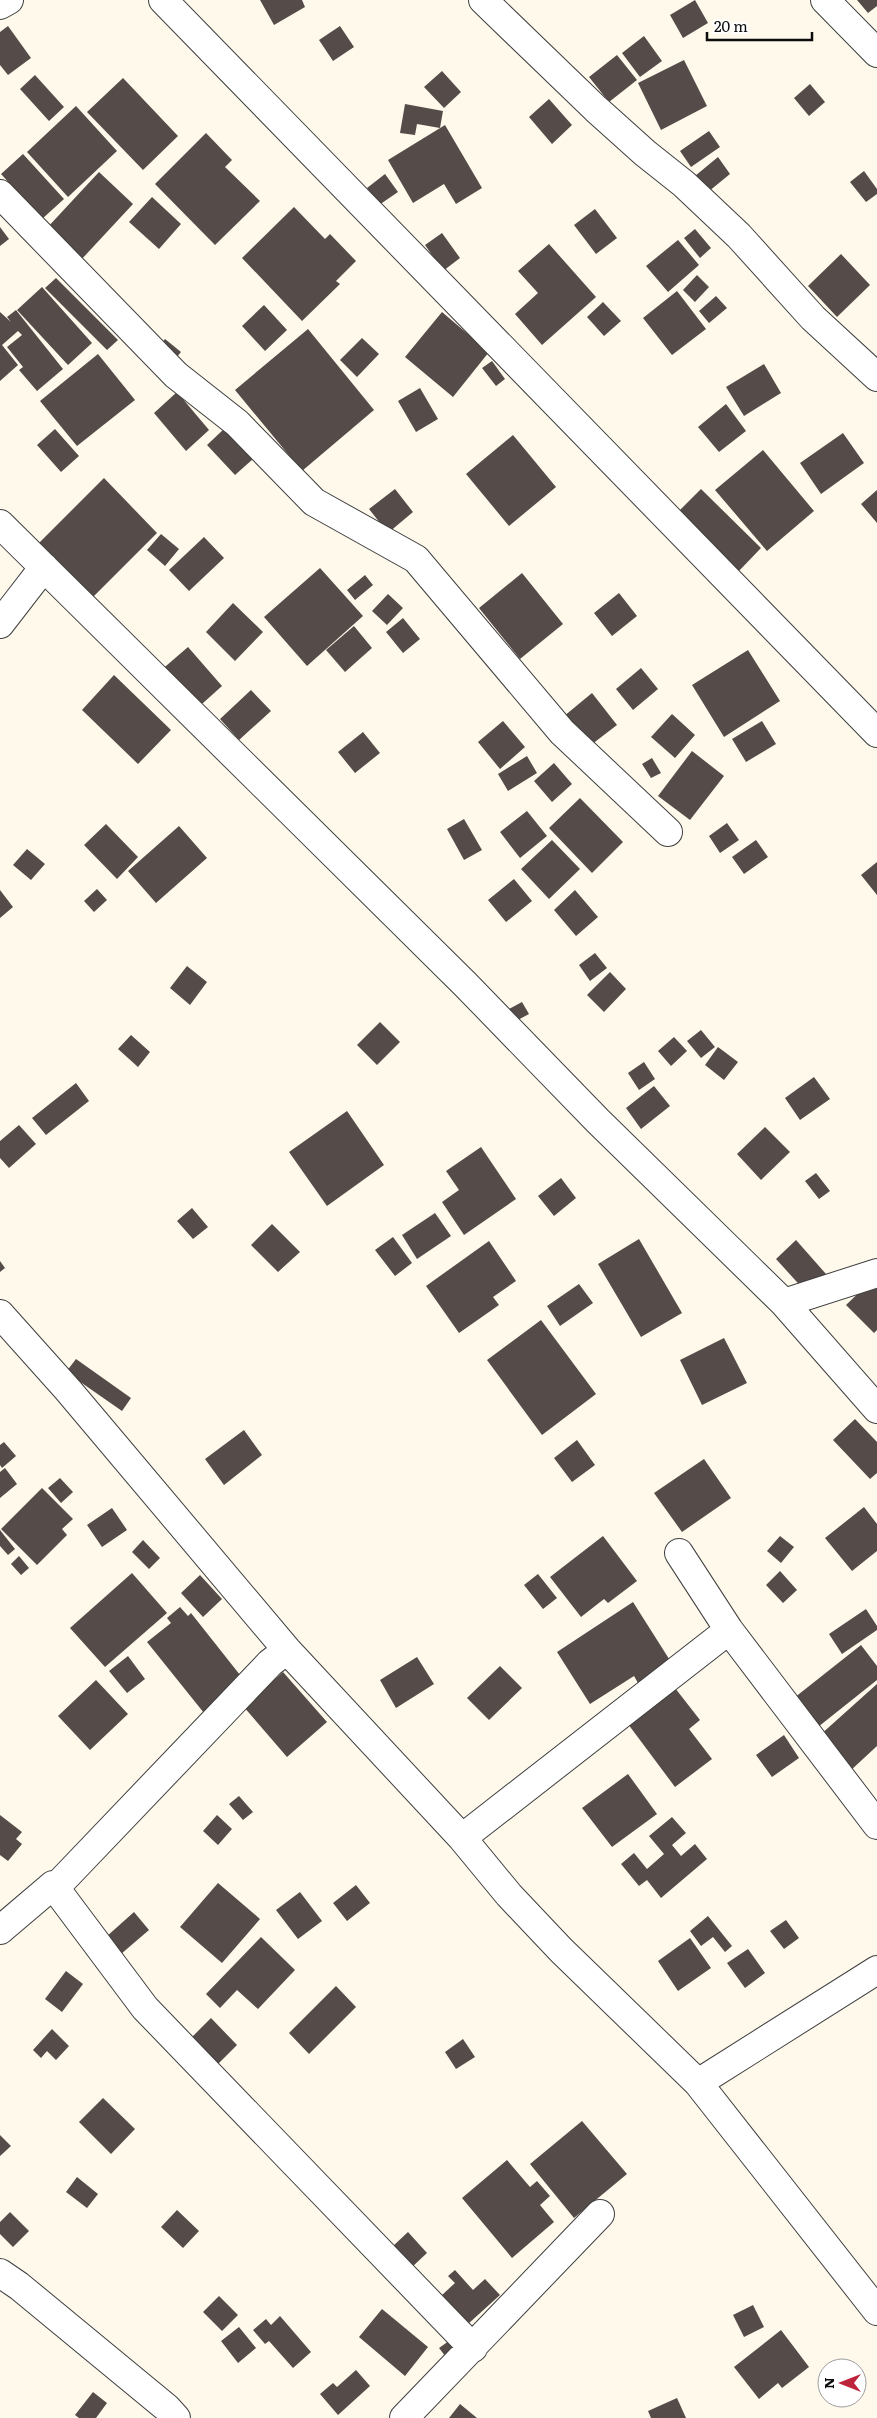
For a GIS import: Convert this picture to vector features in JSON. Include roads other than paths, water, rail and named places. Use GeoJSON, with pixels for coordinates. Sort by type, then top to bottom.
{"type":"FeatureCollection","features":[{"type":"Feature","properties":{"kind":"street"},"geometry":{"type":"LineString","coordinates":[[0,5],[9,0]]}},
{"type":"Feature","properties":{"kind":"street"},"geometry":{"type":"LineString","coordinates":[[163,0],[877,734]]}},
{"type":"Feature","properties":{"kind":"street"},"geometry":{"type":"LineString","coordinates":[[483,0],[603,116],[691,190],[739,236],[813,318],[877,377]]}},
{"type":"Feature","properties":{"kind":"street"},"geometry":{"type":"LineString","coordinates":[[825,0],[877,53]]}},
{"type":"Feature","properties":{"kind":"street"},"geometry":{"type":"LineString","coordinates":[[0,194],[176,375],[238,423],[314,502],[416,559],[562,732],[668,832]]}},
{"type":"Feature","properties":{"kind":"street"},"geometry":{"type":"LineString","coordinates":[[0,524],[458,977],[605,1128],[784,1303],[877,1409]]}},
{"type":"Feature","properties":{"kind":"street"},"geometry":{"type":"LineString","coordinates":[[0,624],[44,567]]}},
{"type":"Feature","properties":{"kind":"street"},"geometry":{"type":"LineString","coordinates":[[784,1303],[877,1273]]}},
{"type":"Feature","properties":{"kind":"street"},"geometry":{"type":"LineString","coordinates":[[0,1314],[68,1390],[287,1650],[462,1838],[509,1895],[561,1950],[698,2083],[877,2311]]}},
{"type":"Feature","properties":{"kind":"street"},"geometry":{"type":"LineString","coordinates":[[679,1553],[728,1630],[877,1825]]}},
{"type":"Feature","properties":{"kind":"street"},"geometry":{"type":"LineString","coordinates":[[462,1838],[728,1630]]}},
{"type":"Feature","properties":{"kind":"street"},"geometry":{"type":"LineString","coordinates":[[53,1885],[55,1888],[270,1663],[287,1650]]}},
{"type":"Feature","properties":{"kind":"street"},"geometry":{"type":"LineString","coordinates":[[0,1930],[53,1885]]}},
{"type":"Feature","properties":{"kind":"street"},"geometry":{"type":"LineString","coordinates":[[53,1885],[145,2008],[473,2348]]}},
{"type":"Feature","properties":{"kind":"street"},"geometry":{"type":"LineString","coordinates":[[698,2083],[877,1970]]}},
{"type":"Feature","properties":{"kind":"street"},"geometry":{"type":"LineString","coordinates":[[404,2418],[600,2214]]}},
{"type":"Feature","properties":{"kind":"street"},"geometry":{"type":"LineString","coordinates":[[0,2273],[34,2298],[167,2408],[176,2418]]}}]}
